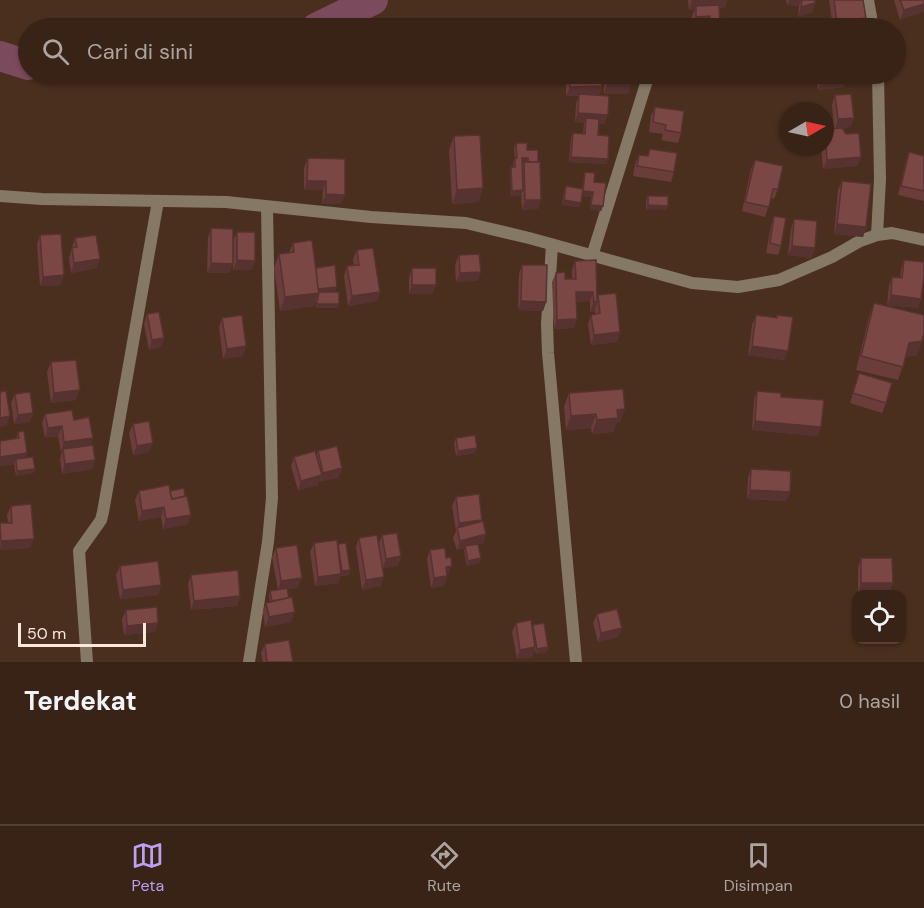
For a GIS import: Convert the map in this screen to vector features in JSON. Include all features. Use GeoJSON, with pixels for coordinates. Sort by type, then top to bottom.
{"type":"FeatureCollection","features":[{"type":"Feature","properties":{"kind":"street"},"geometry":{"type":"LineString","coordinates":[[868,0],[871,18]]}},
{"type":"Feature","properties":{"kind":"street"},"geometry":{"type":"LineString","coordinates":[[592,256],[646,84]]}},
{"type":"Feature","properties":{"kind":"street"},"geometry":{"type":"LineString","coordinates":[[877,235],[880,179],[878,84]]}},
{"type":"Feature","properties":{"kind":"street"},"geometry":{"type":"LineString","coordinates":[[0,196],[42,199],[226,202],[370,217],[466,223],[692,283],[738,287],[779,280],[877,235],[892,233],[924,240]]}},
{"type":"Feature","properties":{"kind":"street"},"geometry":{"type":"LineString","coordinates":[[87,662],[79,551],[101,520],[103,512],[158,201]]}},
{"type":"Feature","properties":{"kind":"street"},"geometry":{"type":"LineString","coordinates":[[249,662],[268,542],[272,498],[267,207]]}},
{"type":"Feature","properties":{"kind":"street"},"geometry":{"type":"LineString","coordinates":[[552,244],[547,324],[548,353],[576,662]]}},
{"type":"Feature","properties":{"kind":"building"},"geometry":{"type":"Polygon","coordinates":[[[802,0],[815,0],[815,3],[801,7],[802,0]]]}},
{"type":"Feature","properties":{"kind":"building"},"geometry":{"type":"Polygon","coordinates":[[[834,0],[863,0],[866,18],[836,18],[834,0]]]}},
{"type":"Feature","properties":{"kind":"building"},"geometry":{"type":"Polygon","coordinates":[[[900,0],[924,0],[924,4],[904,10],[900,0]]]}},
{"type":"Feature","properties":{"kind":"building"},"geometry":{"type":"Polygon","coordinates":[[[719,5],[720,18],[696,17],[696,6],[719,5]]]}},
{"type":"Feature","properties":{"kind":"building"},"geometry":{"type":"Polygon","coordinates":[[[570,84],[602,84],[602,86],[570,87],[570,84]]]}},
{"type":"Feature","properties":{"kind":"building"},"geometry":{"type":"Polygon","coordinates":[[[579,94],[609,96],[608,115],[578,113],[579,94]]]}},
{"type":"Feature","properties":{"kind":"building"},"geometry":{"type":"Polygon","coordinates":[[[851,94],[854,118],[838,119],[835,95],[851,94]]]}},
{"type":"Feature","properties":{"kind":"building"},"geometry":{"type":"Polygon","coordinates":[[[655,107],[684,111],[681,133],[665,130],[666,125],[653,122],[655,107]]]}},
{"type":"Feature","properties":{"kind":"building"},"geometry":{"type":"Polygon","coordinates":[[[586,118],[599,119],[598,135],[609,136],[608,159],[571,157],[573,133],[585,134],[586,118]]]}},
{"type":"Feature","properties":{"kind":"building"},"geometry":{"type":"Polygon","coordinates":[[[834,128],[842,128],[846,134],[859,133],[861,157],[827,160],[827,156],[834,156],[834,128]]]}},
{"type":"Feature","properties":{"kind":"building"},"geometry":{"type":"Polygon","coordinates":[[[480,135],[483,188],[457,190],[454,136],[480,135]]]}},
{"type":"Feature","properties":{"kind":"building"},"geometry":{"type":"Polygon","coordinates":[[[516,143],[527,143],[527,150],[538,150],[538,162],[528,162],[528,158],[522,158],[523,190],[512,191],[511,167],[515,167],[515,158],[517,158],[516,143]]]}},
{"type":"Feature","properties":{"kind":"building"},"geometry":{"type":"Polygon","coordinates":[[[650,149],[677,153],[674,172],[637,166],[639,155],[648,156],[650,149]]]}},
{"type":"Feature","properties":{"kind":"building"},"geometry":{"type":"Polygon","coordinates":[[[909,152],[924,156],[924,191],[901,186],[909,152]]]}},
{"type":"Feature","properties":{"kind":"building"},"geometry":{"type":"Polygon","coordinates":[[[308,158],[345,159],[345,195],[326,194],[326,181],[307,181],[308,158]]]}},
{"type":"Feature","properties":{"kind":"building"},"geometry":{"type":"Polygon","coordinates":[[[755,160],[783,166],[778,189],[773,189],[769,207],[745,202],[755,160]]]}},
{"type":"Feature","properties":{"kind":"building"},"geometry":{"type":"Polygon","coordinates":[[[524,162],[540,162],[541,200],[525,200],[524,162]]]}},
{"type":"Feature","properties":{"kind":"building"},"geometry":{"type":"Polygon","coordinates":[[[585,172],[595,173],[594,182],[606,183],[603,206],[591,205],[593,192],[583,191],[585,172]]]}},
{"type":"Feature","properties":{"kind":"building"},"geometry":{"type":"Polygon","coordinates":[[[842,181],[871,184],[866,227],[837,224],[842,181]]]}},
{"type":"Feature","properties":{"kind":"building"},"geometry":{"type":"Polygon","coordinates":[[[566,186],[583,189],[581,203],[564,200],[566,186]]]}},
{"type":"Feature","properties":{"kind":"building"},"geometry":{"type":"Polygon","coordinates":[[[648,196],[668,196],[668,206],[648,205],[648,196]]]}},
{"type":"Feature","properties":{"kind":"building"},"geometry":{"type":"Polygon","coordinates":[[[774,216],[786,218],[781,246],[770,243],[774,216]]]}},
{"type":"Feature","properties":{"kind":"building"},"geometry":{"type":"Polygon","coordinates":[[[794,219],[817,221],[815,248],[792,246],[794,219]]]}},
{"type":"Feature","properties":{"kind":"building"},"geometry":{"type":"Polygon","coordinates":[[[211,228],[233,229],[233,264],[211,263],[211,228]]]}},
{"type":"Feature","properties":{"kind":"building"},"geometry":{"type":"Polygon","coordinates":[[[237,232],[255,232],[255,261],[237,260],[237,232]]]}},
{"type":"Feature","properties":{"kind":"building"},"geometry":{"type":"Polygon","coordinates":[[[61,234],[64,275],[43,277],[40,235],[61,234]]]}},
{"type":"Feature","properties":{"kind":"building"},"geometry":{"type":"Polygon","coordinates":[[[96,235],[100,259],[74,263],[72,248],[77,247],[75,238],[96,235]]]}},
{"type":"Feature","properties":{"kind":"building"},"geometry":{"type":"Polygon","coordinates":[[[312,240],[319,293],[285,297],[279,254],[294,252],[293,243],[312,240]]]}},
{"type":"Feature","properties":{"kind":"building"},"geometry":{"type":"Polygon","coordinates":[[[373,248],[380,292],[352,296],[347,266],[359,265],[357,250],[373,248]]]}},
{"type":"Feature","properties":{"kind":"building"},"geometry":{"type":"Polygon","coordinates":[[[479,254],[481,272],[460,273],[459,255],[479,254]]]}},
{"type":"Feature","properties":{"kind":"building"},"geometry":{"type":"Polygon","coordinates":[[[596,260],[597,302],[594,302],[593,292],[576,292],[577,319],[557,320],[556,273],[565,272],[565,279],[576,279],[575,261],[596,260]]]}},
{"type":"Feature","properties":{"kind":"building"},"geometry":{"type":"Polygon","coordinates":[[[904,260],[924,262],[921,299],[891,295],[892,277],[902,278],[904,260]]]}},
{"type":"Feature","properties":{"kind":"building"},"geometry":{"type":"Polygon","coordinates":[[[335,265],[337,287],[318,289],[316,268],[335,265]]]}},
{"type":"Feature","properties":{"kind":"building"},"geometry":{"type":"Polygon","coordinates":[[[522,265],[547,265],[546,302],[521,301],[522,265]]]}},
{"type":"Feature","properties":{"kind":"building"},"geometry":{"type":"Polygon","coordinates":[[[412,268],[436,268],[436,285],[412,285],[412,268]]]}},
{"type":"Feature","properties":{"kind":"building"},"geometry":{"type":"Polygon","coordinates":[[[319,292],[339,292],[339,304],[317,304],[319,292]]]}},
{"type":"Feature","properties":{"kind":"building"},"geometry":{"type":"Polygon","coordinates":[[[616,293],[620,332],[594,335],[591,315],[600,313],[598,295],[616,293]]]}},
{"type":"Feature","properties":{"kind":"building"},"geometry":{"type":"Polygon","coordinates":[[[874,303],[924,315],[922,341],[909,343],[903,367],[861,356],[874,303]]]}},
{"type":"Feature","properties":{"kind":"building"},"geometry":{"type":"Polygon","coordinates":[[[159,312],[164,338],[152,340],[147,314],[159,312]]]}},
{"type":"Feature","properties":{"kind":"building"},"geometry":{"type":"Polygon","coordinates":[[[242,315],[246,346],[227,349],[222,318],[242,315]]]}},
{"type":"Feature","properties":{"kind":"building"},"geometry":{"type":"Polygon","coordinates":[[[756,315],[777,318],[777,315],[793,317],[788,351],[752,346],[756,315]]]}},
{"type":"Feature","properties":{"kind":"building"},"geometry":{"type":"Polygon","coordinates":[[[76,360],[80,390],[54,393],[51,362],[76,360]]]}},
{"type":"Feature","properties":{"kind":"building"},"geometry":{"type":"Polygon","coordinates":[[[859,373],[892,383],[886,403],[853,393],[859,373]]]}},
{"type":"Feature","properties":{"kind":"building"},"geometry":{"type":"Polygon","coordinates":[[[623,389],[625,409],[617,410],[618,418],[597,420],[596,414],[571,416],[569,393],[623,389]]]}},
{"type":"Feature","properties":{"kind":"building"},"geometry":{"type":"Polygon","coordinates":[[[6,391],[10,416],[0,418],[0,392],[6,391]]]}},
{"type":"Feature","properties":{"kind":"building"},"geometry":{"type":"Polygon","coordinates":[[[757,391],[781,393],[781,397],[824,400],[821,427],[755,421],[757,391]]]}},
{"type":"Feature","properties":{"kind":"building"},"geometry":{"type":"Polygon","coordinates":[[[30,392],[33,413],[18,415],[15,394],[30,392]]]}},
{"type":"Feature","properties":{"kind":"building"},"geometry":{"type":"Polygon","coordinates":[[[72,410],[74,420],[89,417],[93,438],[64,442],[62,426],[48,428],[45,414],[72,410]]]}},
{"type":"Feature","properties":{"kind":"building"},"geometry":{"type":"Polygon","coordinates":[[[149,421],[153,443],[137,446],[133,424],[149,421]]]}},
{"type":"Feature","properties":{"kind":"building"},"geometry":{"type":"Polygon","coordinates":[[[24,431],[27,453],[0,457],[0,441],[19,438],[18,432],[24,431]]]}},
{"type":"Feature","properties":{"kind":"building"},"geometry":{"type":"Polygon","coordinates":[[[475,435],[477,448],[458,451],[456,438],[475,435]]]}},
{"type":"Feature","properties":{"kind":"building"},"geometry":{"type":"Polygon","coordinates":[[[93,445],[95,460],[65,464],[63,449],[93,445]]]}},
{"type":"Feature","properties":{"kind":"building"},"geometry":{"type":"Polygon","coordinates":[[[337,446],[342,468],[323,473],[318,451],[337,446]]]}},
{"type":"Feature","properties":{"kind":"building"},"geometry":{"type":"Polygon","coordinates":[[[315,451],[322,475],[301,481],[294,457],[315,451]]]}},
{"type":"Feature","properties":{"kind":"building"},"geometry":{"type":"Polygon","coordinates":[[[33,457],[35,469],[17,471],[16,459],[33,457]]]}},
{"type":"Feature","properties":{"kind":"building"},"geometry":{"type":"Polygon","coordinates":[[[751,469],[791,471],[790,492],[750,490],[751,469]]]}},
{"type":"Feature","properties":{"kind":"building"},"geometry":{"type":"Polygon","coordinates":[[[169,485],[172,499],[187,496],[191,515],[166,519],[164,507],[142,511],[139,491],[169,485]]]}},
{"type":"Feature","properties":{"kind":"building"},"geometry":{"type":"Polygon","coordinates":[[[184,488],[185,496],[172,499],[170,491],[184,488]]]}},
{"type":"Feature","properties":{"kind":"building"},"geometry":{"type":"Polygon","coordinates":[[[479,494],[482,520],[459,523],[456,497],[479,494]]]}},
{"type":"Feature","properties":{"kind":"building"},"geometry":{"type":"Polygon","coordinates":[[[31,504],[34,539],[1,541],[0,523],[12,523],[11,506],[31,504]]]}},
{"type":"Feature","properties":{"kind":"building"},"geometry":{"type":"Polygon","coordinates":[[[483,521],[486,534],[460,541],[457,528],[483,521]]]}},
{"type":"Feature","properties":{"kind":"building"},"geometry":{"type":"Polygon","coordinates":[[[397,533],[401,556],[386,559],[382,535],[397,533]]]}},
{"type":"Feature","properties":{"kind":"building"},"geometry":{"type":"Polygon","coordinates":[[[377,535],[384,577],[366,580],[359,538],[377,535]]]}},
{"type":"Feature","properties":{"kind":"building"},"geometry":{"type":"Polygon","coordinates":[[[337,540],[341,574],[318,577],[314,543],[337,540]]]}},
{"type":"Feature","properties":{"kind":"building"},"geometry":{"type":"Polygon","coordinates":[[[346,543],[350,570],[342,571],[338,544],[346,543]]]}},
{"type":"Feature","properties":{"kind":"building"},"geometry":{"type":"Polygon","coordinates":[[[478,544],[481,558],[468,561],[465,546],[478,544]]]}},
{"type":"Feature","properties":{"kind":"building"},"geometry":{"type":"Polygon","coordinates":[[[297,545],[302,578],[281,581],[276,548],[297,545]]]}},
{"type":"Feature","properties":{"kind":"building"},"geometry":{"type":"Polygon","coordinates":[[[445,548],[446,558],[451,557],[452,566],[446,567],[447,576],[434,578],[430,550],[445,548]]]}},
{"type":"Feature","properties":{"kind":"building"},"geometry":{"type":"Polygon","coordinates":[[[861,558],[892,558],[893,583],[861,583],[861,558]]]}},
{"type":"Feature","properties":{"kind":"building"},"geometry":{"type":"Polygon","coordinates":[[[158,561],[161,585],[123,590],[120,566],[158,561]]]}},
{"type":"Feature","properties":{"kind":"building"},"geometry":{"type":"Polygon","coordinates":[[[238,570],[240,596],[194,601],[191,575],[238,570]]]}},
{"type":"Feature","properties":{"kind":"building"},"geometry":{"type":"Polygon","coordinates":[[[287,588],[289,598],[272,601],[270,591],[287,588]]]}},
{"type":"Feature","properties":{"kind":"building"},"geometry":{"type":"Polygon","coordinates":[[[292,597],[295,612],[269,617],[266,603],[292,597]]]}},
{"type":"Feature","properties":{"kind":"building"},"geometry":{"type":"Polygon","coordinates":[[[157,607],[158,623],[127,626],[126,610],[157,607]]]}},
{"type":"Feature","properties":{"kind":"building"},"geometry":{"type":"Polygon","coordinates":[[[617,609],[622,628],[601,633],[597,614],[617,609]]]}},
{"type":"Feature","properties":{"kind":"building"},"geometry":{"type":"Polygon","coordinates":[[[531,620],[535,647],[520,650],[516,623],[531,620]]]}},
{"type":"Feature","properties":{"kind":"building"},"geometry":{"type":"Polygon","coordinates":[[[544,623],[548,647],[537,649],[533,625],[544,623]]]}},
{"type":"Feature","properties":{"kind":"building"},"geometry":{"type":"Polygon","coordinates":[[[289,640],[293,662],[267,662],[265,644],[289,640]]]}},
{"type":"Feature","properties":{"kind":"waterway"},"geometry":{"type":"LineString","coordinates":[[336,18],[373,0]]}},
{"type":"Feature","properties":{"kind":"waterway"},"geometry":{"type":"LineString","coordinates":[[0,56],[18,62]]}}]}
